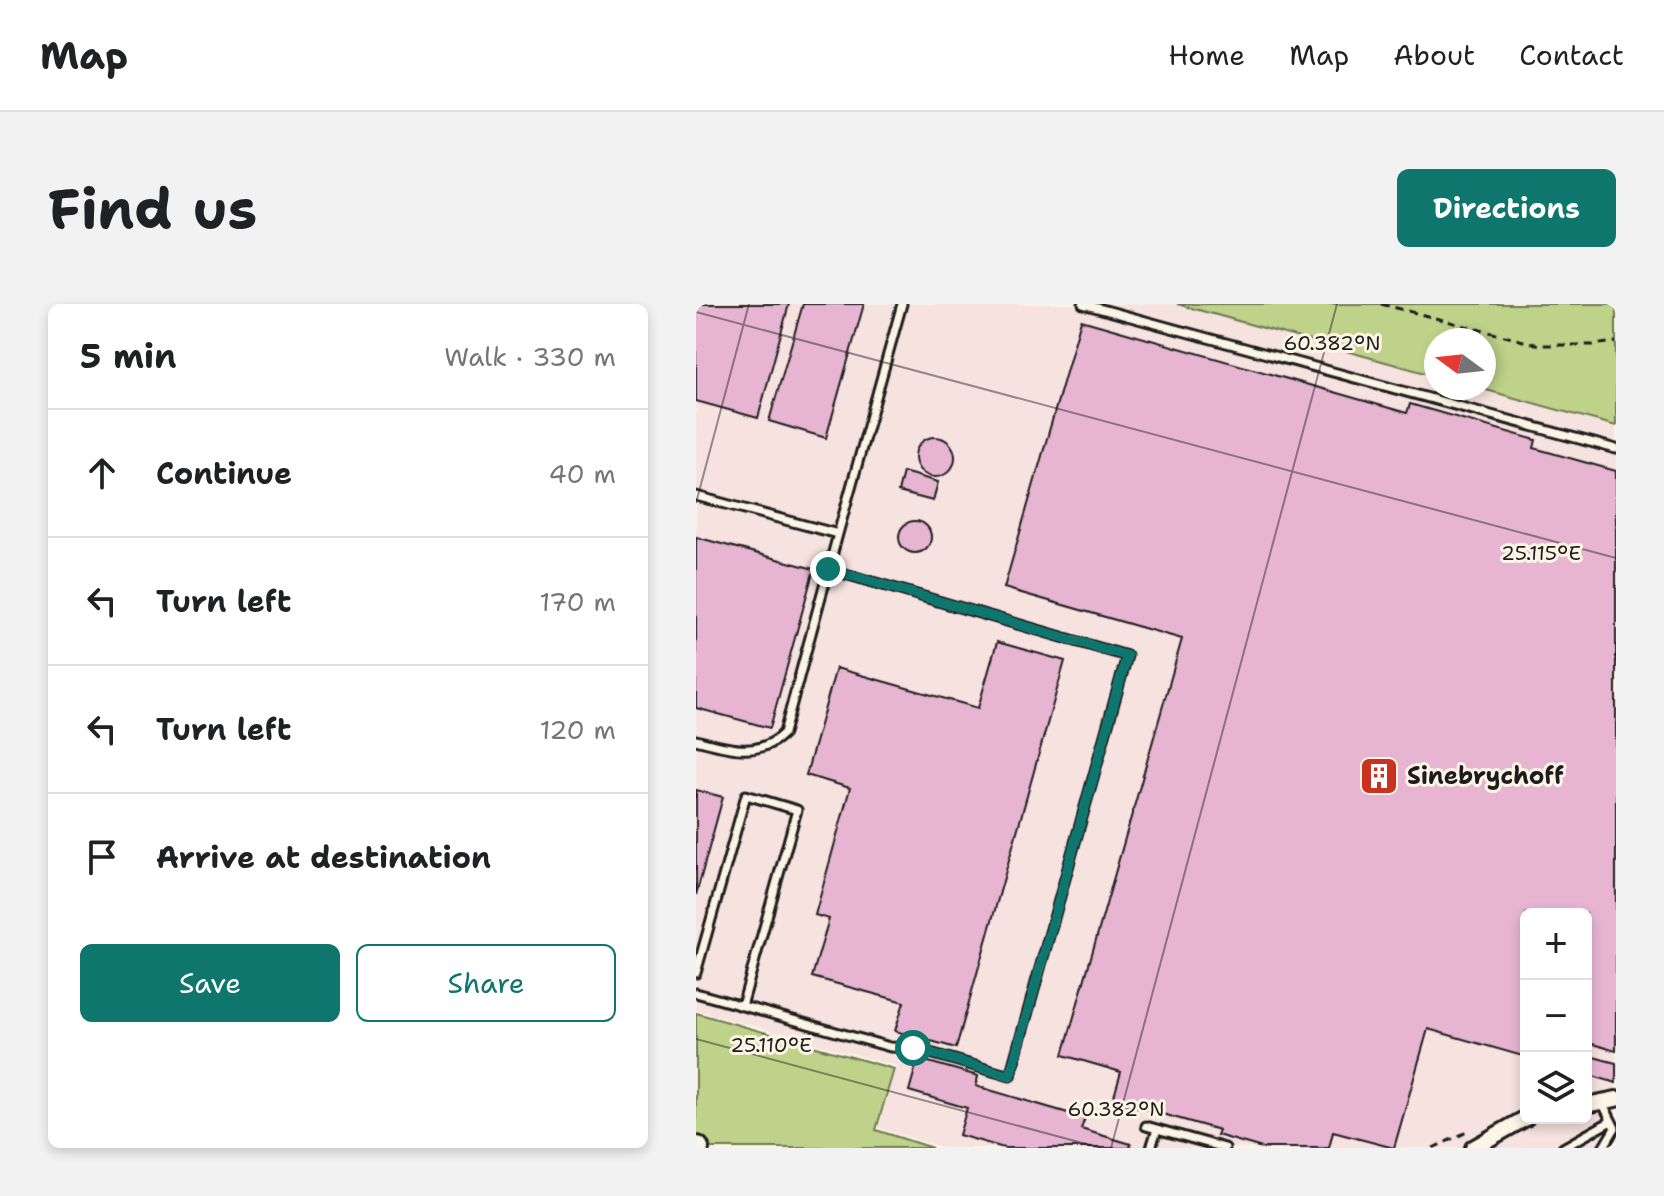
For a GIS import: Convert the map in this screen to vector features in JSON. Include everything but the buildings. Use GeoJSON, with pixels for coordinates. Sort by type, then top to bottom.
{"type":"FeatureCollection","features":[{"type":"Feature","properties":{"kind":"street"},"geometry":{"type":"LineString","coordinates":[[1473,1148],[1520,1121]]}},
{"type":"Feature","properties":{"kind":"lane"},"geometry":{"type":"LineString","coordinates":[[696,740],[734,751],[757,749],[775,743],[784,733],[902,304]]}},
{"type":"Feature","properties":{"kind":"lane"},"geometry":{"type":"LineString","coordinates":[[1083,304],[1616,449]]}},
{"type":"Feature","properties":{"kind":"lane"},"geometry":{"type":"LineString","coordinates":[[696,496],[838,534]]}},
{"type":"Feature","properties":{"kind":"lane"},"geometry":{"type":"LineString","coordinates":[[696,993],[890,1047],[913,1048],[1010,1076],[1127,656],[828,569]]}},
{"type":"Feature","properties":{"kind":"lane"},"geometry":{"type":"LineString","coordinates":[[696,973],[746,795],[797,810],[742,1006]]}},
{"type":"Feature","properties":{"kind":"lane"},"geometry":{"type":"LineString","coordinates":[[1603,1148],[1615,1128],[1611,1121],[1609,1100]]}},
{"type":"Feature","properties":{"kind":"lane"},"geometry":{"type":"LineString","coordinates":[[1563,1148],[1611,1121]]}},
{"type":"Feature","properties":{"kind":"lane"},"geometry":{"type":"LineString","coordinates":[[1146,1126],[1225,1148]]}},
{"type":"Feature","properties":{"kind":"lane"},"geometry":{"type":"LineString","coordinates":[[1151,1148],[1157,1129]]}},
{"type":"Feature","properties":{"kind":"lane"},"geometry":{"type":"LineString","coordinates":[[1189,1148],[1191,1139]]}},
{"type":"Feature","properties":{"kind":"path"},"geometry":{"type":"LineString","coordinates":[[1381,304],[1539,345],[1616,342]]}},
{"type":"Feature","properties":{"kind":"shaded area"},"geometry":{"type":"Polygon","coordinates":[[[696,304],[1177,304],[1424,373],[1424,400],[1496,400],[1496,393],[1616,426],[1616,1148],[943,1148],[879,1128],[896,1066],[696,1010],[696,304]]]}},
{"type":"Feature","properties":{"kind":"green space"},"geometry":{"type":"Polygon","coordinates":[[[1177,304],[1616,304],[1616,426],[1496,393],[1496,328],[1424,328],[1424,373],[1177,304]]]}},
{"type":"Feature","properties":{"kind":"green space"},"geometry":{"type":"Polygon","coordinates":[[[696,1013],[894,1069],[876,1130],[932,1148],[696,1148],[696,1013]]]}},
{"type":"Feature","properties":{"kind":"place","name":"Sinebrychoff"},"geometry":{"type":"Point","coordinates":[1379,776]}},
{"type":"Feature","properties":{"kind":"route"},"geometry":{"type":"LineString","coordinates":[[828,569],[1127,656],[1010,1076],[913,1048]]}}]}
